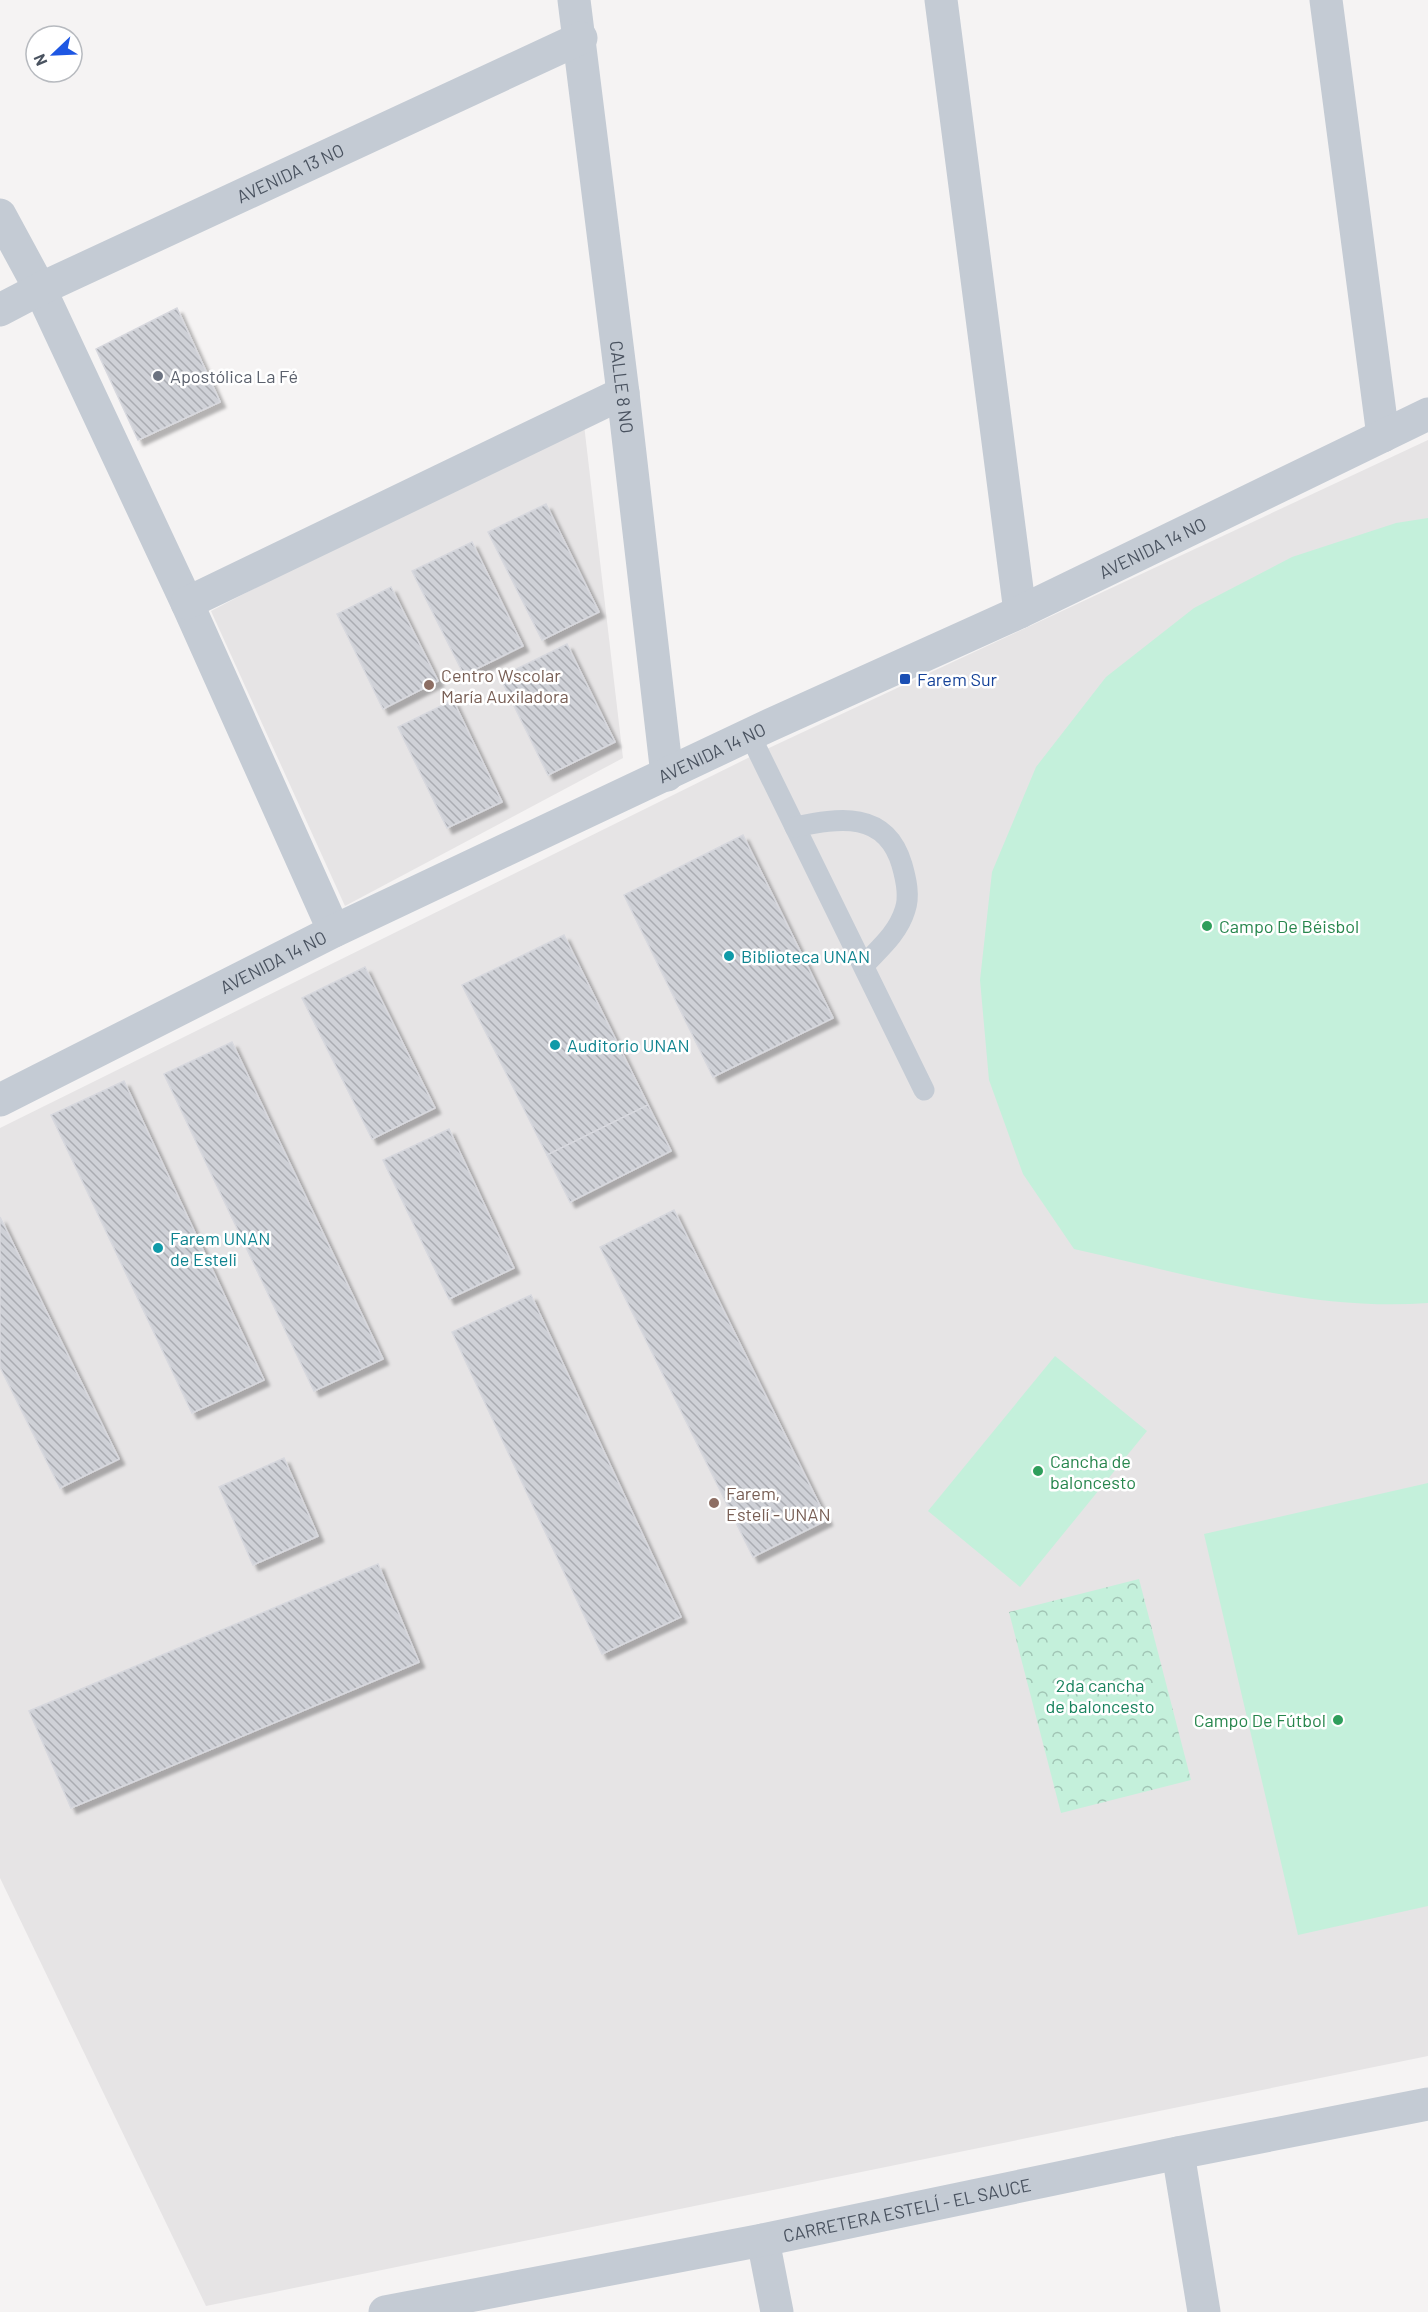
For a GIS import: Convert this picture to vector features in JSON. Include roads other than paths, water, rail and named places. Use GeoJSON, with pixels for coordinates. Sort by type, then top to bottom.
{"type":"FeatureCollection","features":[{"type":"Feature","properties":{"kind":"street","name":"CALLE 8 NO"},"geometry":{"type":"LineString","coordinates":[[574,0],[623,393],[667,775]]}},
{"type":"Feature","properties":{"kind":"street"},"geometry":{"type":"LineString","coordinates":[[941,0],[1020,612]]}},
{"type":"Feature","properties":{"kind":"street"},"geometry":{"type":"LineString","coordinates":[[1326,0],[1383,436]]}},
{"type":"Feature","properties":{"kind":"street","name":"AVENIDA 13 NO"},"geometry":{"type":"LineString","coordinates":[[0,310],[40,289],[580,38]]}},
{"type":"Feature","properties":{"kind":"street"},"geometry":{"type":"LineString","coordinates":[[0,215],[40,289],[187,603],[334,931]]}},
{"type":"Feature","properties":{"kind":"street"},"geometry":{"type":"LineString","coordinates":[[187,603],[623,393]]}},
{"type":"Feature","properties":{"kind":"street","name":"AVENIDA 14 NO"},"geometry":{"type":"LineString","coordinates":[[0,1100],[334,931],[905,662],[1020,612],[1428,414]]}},
{"type":"Feature","properties":{"kind":"street","name":"CARRETERA ESTELÍ - EL SAUCE"},"geometry":{"type":"LineString","coordinates":[[396,2311],[763,2240],[1178,2153],[1428,2104]]}},
{"type":"Feature","properties":{"kind":"street"},"geometry":{"type":"LineString","coordinates":[[1178,2153],[1204,2312]]}},
{"type":"Feature","properties":{"kind":"street"},"geometry":{"type":"LineString","coordinates":[[763,2240],[777,2312]]}},
{"type":"Feature","properties":{"kind":"lane"},"geometry":{"type":"LineString","coordinates":[[750,735],[924,1090]]}},
{"type":"Feature","properties":{"kind":"lane"},"geometry":{"type":"LineString","coordinates":[[795,827],[832,819],[858,820],[880,830],[898,852],[907,882],[906,909],[894,933],[864,965]]}},
{"type":"Feature","properties":{"kind":"place","name":"Apostólica La Fé"},"geometry":{"type":"Point","coordinates":[158,376]}},
{"type":"Feature","properties":{"kind":"place","name":"Farem Sur"},"geometry":{"type":"Point","coordinates":[905,679]}},
{"type":"Feature","properties":{"kind":"place","name":"Centro Wscolar María Auxiladora"},"geometry":{"type":"Point","coordinates":[429,685]}},
{"type":"Feature","properties":{"kind":"place","name":"Campo De Béisbol"},"geometry":{"type":"Point","coordinates":[1207,926]}},
{"type":"Feature","properties":{"kind":"place","name":"Biblioteca UNAN"},"geometry":{"type":"Point","coordinates":[729,956]}},
{"type":"Feature","properties":{"kind":"place","name":"Auditorio UNAN"},"geometry":{"type":"Point","coordinates":[555,1045]}},
{"type":"Feature","properties":{"kind":"place","name":"Farem UNAN de Esteli"},"geometry":{"type":"Point","coordinates":[158,1248]}},
{"type":"Feature","properties":{"kind":"place","name":"Cancha de baloncesto"},"geometry":{"type":"Point","coordinates":[1038,1471]}},
{"type":"Feature","properties":{"kind":"place","name":"Farem, Estelí - UNAN"},"geometry":{"type":"Point","coordinates":[714,1503]}},
{"type":"Feature","properties":{"kind":"place","name":"Campo De Fútbol"},"geometry":{"type":"Point","coordinates":[1338,1720]}},
{"type":"Feature","properties":{"kind":"park label","name":"2da cancha de baloncesto"},"geometry":{"type":"Point","coordinates":[1100,1695]}}]}
